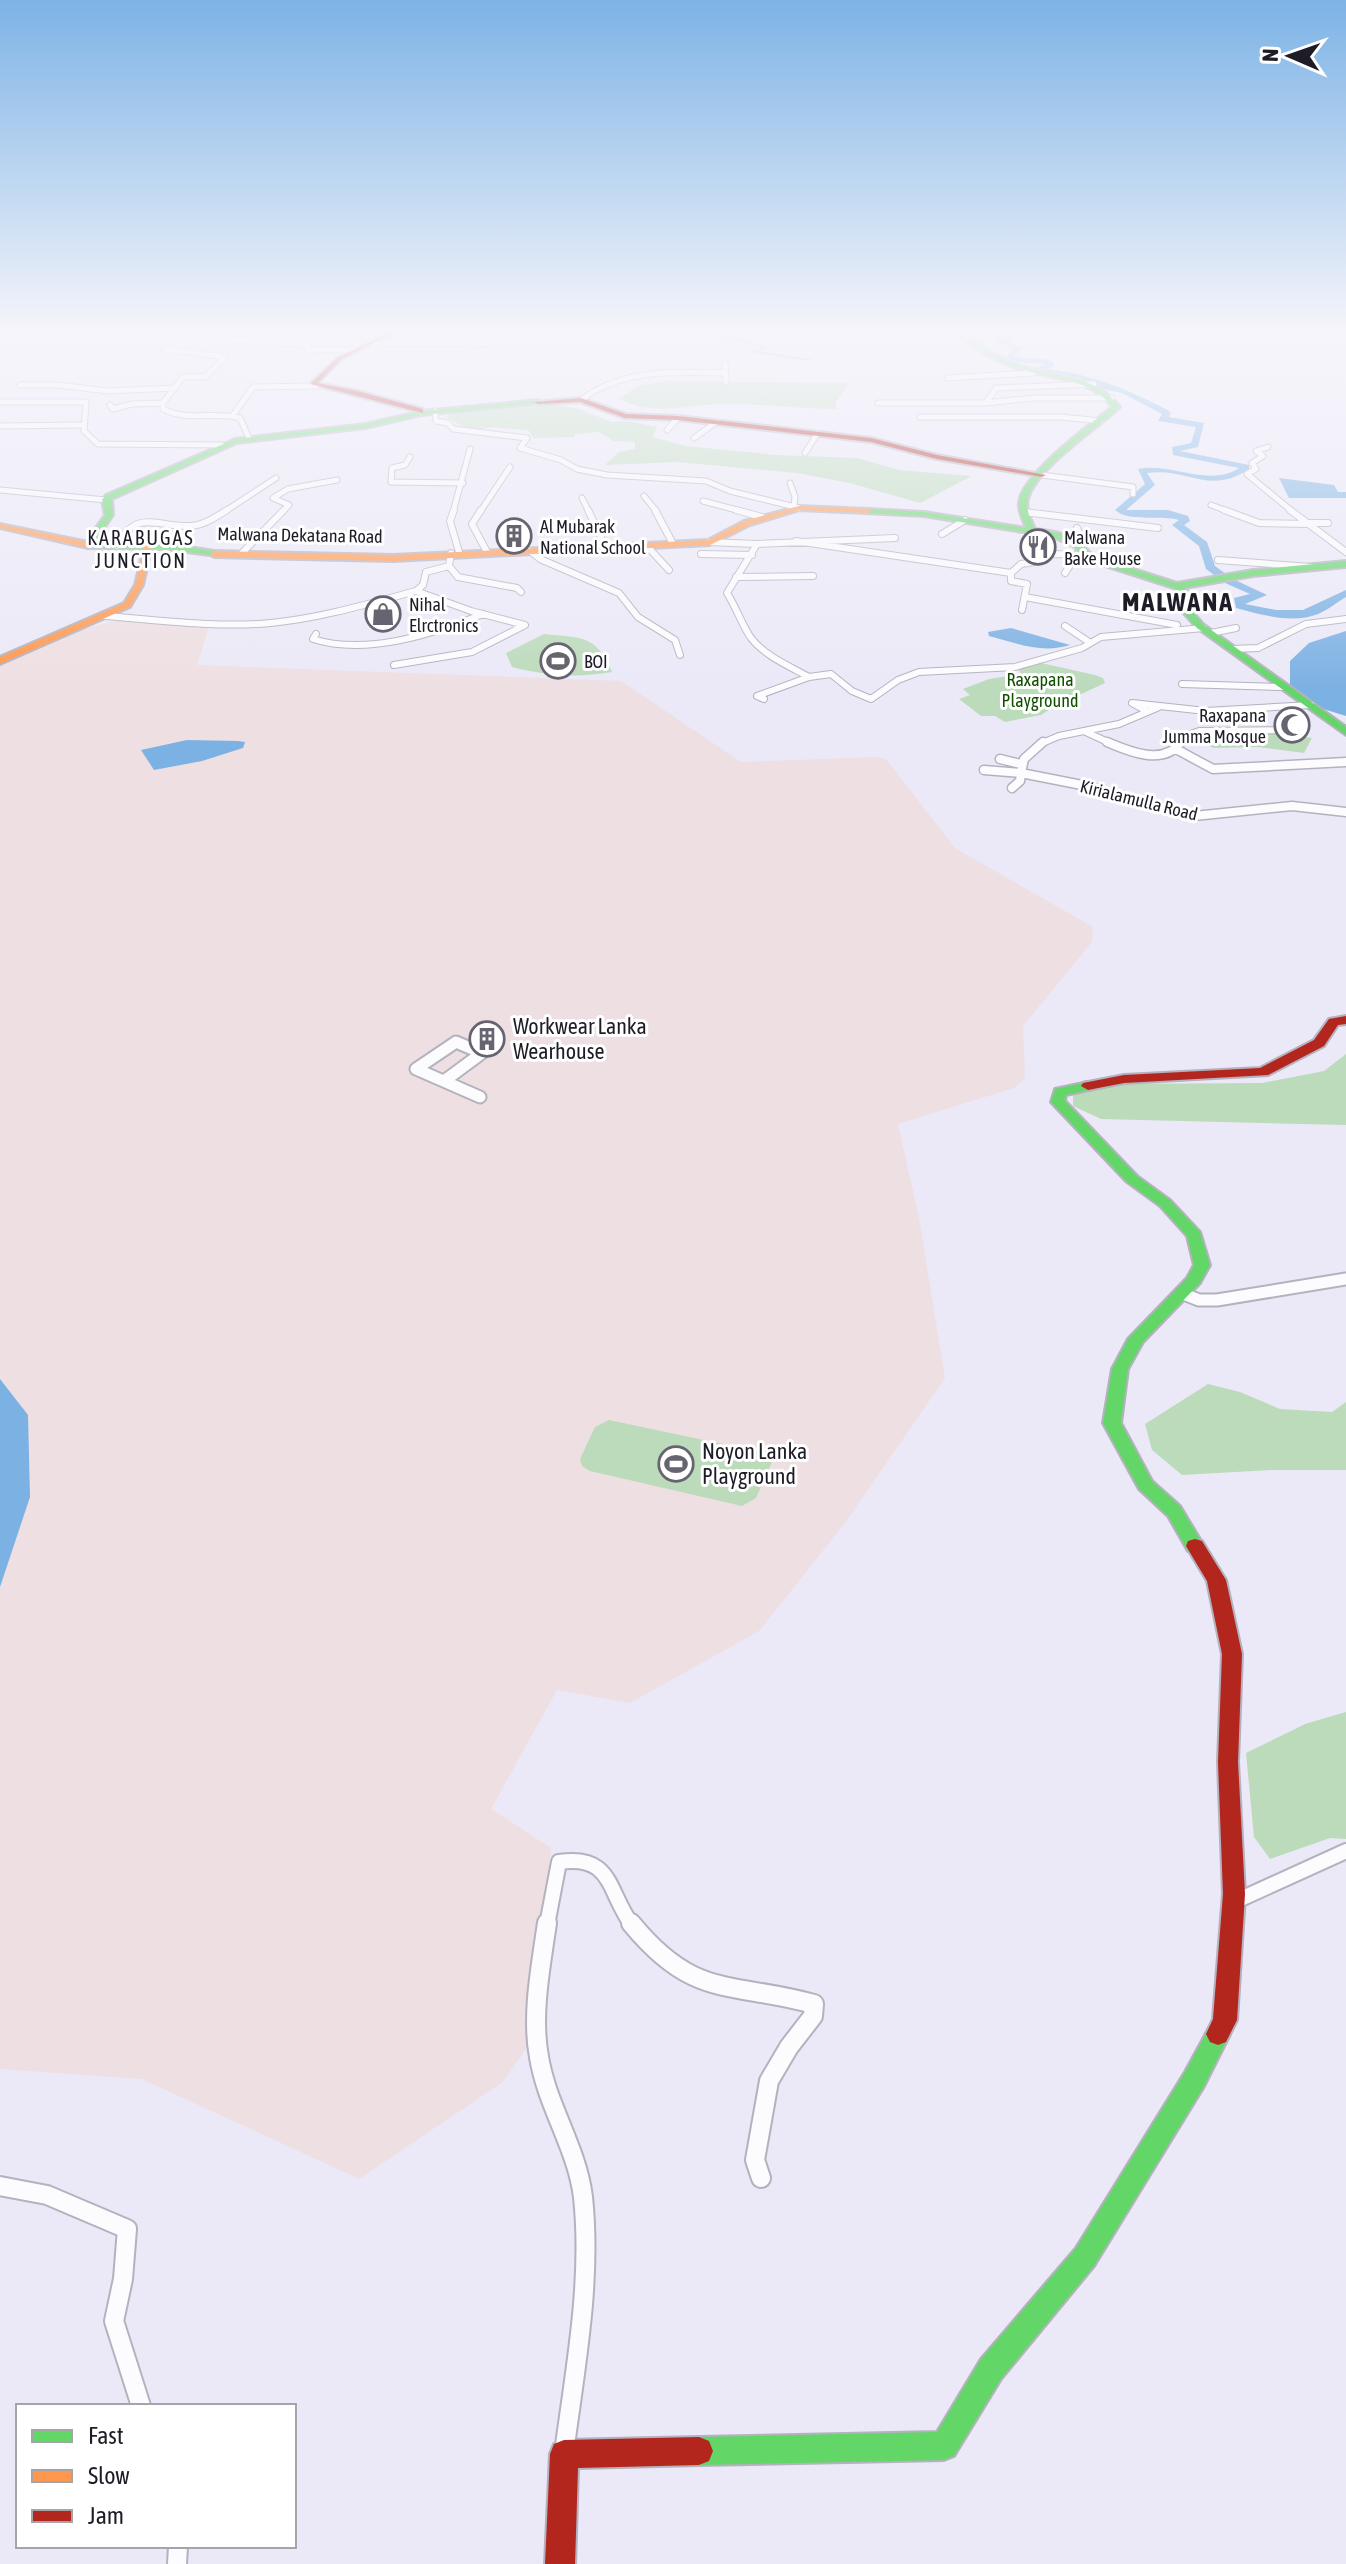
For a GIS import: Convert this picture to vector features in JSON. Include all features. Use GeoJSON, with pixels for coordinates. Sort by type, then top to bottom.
{"type":"FeatureCollection","features":[{"type":"Feature","properties":{"kind":"street"},"geometry":{"type":"LineString","coordinates":[[0,490],[106,500],[210,451]]}},
{"type":"Feature","properties":{"kind":"street"},"geometry":{"type":"LineString","coordinates":[[470,451],[450,521],[458,577],[517,588],[521,592]]}},
{"type":"Feature","properties":{"kind":"street"},"geometry":{"type":"LineString","coordinates":[[529,451],[561,460],[577,469],[607,475],[706,481],[730,491],[796,507],[790,483]]}},
{"type":"Feature","properties":{"kind":"street"},"geometry":{"type":"LineString","coordinates":[[912,451],[1042,475],[1133,487],[1133,494]]}},
{"type":"Feature","properties":{"kind":"street"},"geometry":{"type":"LineString","coordinates":[[1027,521],[1022,503],[1025,494],[1062,451]]}},
{"type":"Feature","properties":{"kind":"street"},"geometry":{"type":"LineString","coordinates":[[1257,451],[1263,456],[1252,463],[1256,469],[1247,474],[1306,524],[1346,552]]}},
{"type":"Feature","properties":{"kind":"street"},"geometry":{"type":"LineString","coordinates":[[410,457],[405,465],[392,468],[391,482],[463,483]]}},
{"type":"Feature","properties":{"kind":"street"},"geometry":{"type":"LineString","coordinates":[[487,552],[472,524],[510,467]]}},
{"type":"Feature","properties":{"kind":"street"},"geometry":{"type":"LineString","coordinates":[[117,546],[123,532],[146,520],[198,526],[276,478]]}},
{"type":"Feature","properties":{"kind":"street"},"geometry":{"type":"LineString","coordinates":[[242,553],[289,505],[273,498],[288,489],[337,480]]}},
{"type":"Feature","properties":{"kind":"street"},"geometry":{"type":"LineString","coordinates":[[644,496],[659,515],[672,542]]}},
{"type":"Feature","properties":{"kind":"street"},"geometry":{"type":"LineString","coordinates":[[582,498],[606,548]]}},
{"type":"Feature","properties":{"kind":"street"},"geometry":{"type":"LineString","coordinates":[[88,545],[109,515],[106,500]]}},
{"type":"Feature","properties":{"kind":"street"},"geometry":{"type":"LineString","coordinates":[[703,501],[762,517]]}},
{"type":"Feature","properties":{"kind":"street"},"geometry":{"type":"LineString","coordinates":[[1211,505],[1259,523],[1328,523]]}},
{"type":"Feature","properties":{"kind":"street","name":"Malwana Dekatana Road"},"geometry":{"type":"LineString","coordinates":[[0,526],[88,545],[148,545],[205,553],[393,558],[453,557],[487,552],[606,548],[672,542],[706,548],[762,517],[796,507],[902,512],[965,520],[1027,521],[1079,552],[1177,586]]}},
{"type":"Feature","properties":{"kind":"street"},"geometry":{"type":"LineString","coordinates":[[942,534],[965,520]]}},
{"type":"Feature","properties":{"kind":"street"},"geometry":{"type":"LineString","coordinates":[[1027,521],[1110,523],[1158,528]]}},
{"type":"Feature","properties":{"kind":"street"},"geometry":{"type":"LineString","coordinates":[[1027,521],[1077,528],[1110,523]]}},
{"type":"Feature","properties":{"kind":"street"},"geometry":{"type":"LineString","coordinates":[[1065,573],[1083,542],[1077,535],[1077,528]]}},
{"type":"Feature","properties":{"kind":"street"},"geometry":{"type":"LineString","coordinates":[[706,548],[844,535],[895,538]]}},
{"type":"Feature","properties":{"kind":"street"},"geometry":{"type":"LineString","coordinates":[[796,541],[1011,573]]}},
{"type":"Feature","properties":{"kind":"street"},"geometry":{"type":"LineString","coordinates":[[757,544],[727,593],[743,617],[749,635],[763,651],[809,677]]}},
{"type":"Feature","properties":{"kind":"street"},"geometry":{"type":"LineString","coordinates":[[0,661],[127,605],[139,591],[141,565],[148,545]]}},
{"type":"Feature","properties":{"kind":"street"},"geometry":{"type":"LineString","coordinates":[[646,545],[669,570]]}},
{"type":"Feature","properties":{"kind":"street"},"geometry":{"type":"LineString","coordinates":[[706,548],[752,555]]}},
{"type":"Feature","properties":{"kind":"street"},"geometry":{"type":"LineString","coordinates":[[530,551],[540,559],[619,593],[638,617],[675,640],[680,655]]}},
{"type":"Feature","properties":{"kind":"street"},"geometry":{"type":"LineString","coordinates":[[1022,610],[1027,584],[1011,581],[1011,573],[1021,564],[1041,561],[1051,554],[1079,552]]}},
{"type":"Feature","properties":{"kind":"street"},"geometry":{"type":"LineString","coordinates":[[105,616],[226,625],[272,623],[329,614],[416,591],[423,585],[426,572],[453,557]]}},
{"type":"Feature","properties":{"kind":"street"},"geometry":{"type":"LineString","coordinates":[[1218,560],[1311,567]]}},
{"type":"Feature","properties":{"kind":"street"},"geometry":{"type":"LineString","coordinates":[[1177,586],[1346,564]]}},
{"type":"Feature","properties":{"kind":"street"},"geometry":{"type":"LineString","coordinates":[[736,577],[813,576]]}},
{"type":"Feature","properties":{"kind":"street"},"geometry":{"type":"LineString","coordinates":[[1177,586],[1184,593],[1186,610],[1203,630],[1346,732]]}},
{"type":"Feature","properties":{"kind":"street"},"geometry":{"type":"LineString","coordinates":[[394,665],[472,652],[525,625],[416,591]]}},
{"type":"Feature","properties":{"kind":"street"},"geometry":{"type":"LineString","coordinates":[[1025,597],[1203,630]]}},
{"type":"Feature","properties":{"kind":"street"},"geometry":{"type":"LineString","coordinates":[[316,634],[313,639],[323,644],[360,645],[419,635],[483,614]]}},
{"type":"Feature","properties":{"kind":"street"},"geometry":{"type":"LineString","coordinates":[[1232,649],[1258,648],[1306,624],[1346,619]]}},
{"type":"Feature","properties":{"kind":"street"},"geometry":{"type":"LineString","coordinates":[[1065,626],[1089,642]]}},
{"type":"Feature","properties":{"kind":"street"},"geometry":{"type":"LineString","coordinates":[[764,699],[757,696],[809,677],[835,676],[852,691],[871,699],[911,674],[1015,667],[1116,635],[1236,628]]}},
{"type":"Feature","properties":{"kind":"street"},"geometry":{"type":"LineString","coordinates":[[1182,684],[1282,687]]}},
{"type":"Feature","properties":{"kind":"street"},"geometry":{"type":"LineString","coordinates":[[1145,710],[1132,703],[1206,711],[1311,705]]}},
{"type":"Feature","properties":{"kind":"street"},"geometry":{"type":"LineString","coordinates":[[1012,788],[1027,753],[1036,746],[1122,724],[1145,710],[1159,707]]}},
{"type":"Feature","properties":{"kind":"street"},"geometry":{"type":"LineString","coordinates":[[1196,732],[1206,711]]}},
{"type":"Feature","properties":{"kind":"street"},"geometry":{"type":"LineString","coordinates":[[1086,732],[1138,755],[1168,754],[1176,749],[1180,740],[1196,732],[1260,728],[1292,730]]}},
{"type":"Feature","properties":{"kind":"street"},"geometry":{"type":"LineString","coordinates":[[1176,749],[1213,769],[1346,762]]}},
{"type":"Feature","properties":{"kind":"street"},"geometry":{"type":"LineString","coordinates":[[1000,759],[1021,769]]}},
{"type":"Feature","properties":{"kind":"street"},"geometry":{"type":"LineString","coordinates":[[984,770],[1021,769]]}},
{"type":"Feature","properties":{"kind":"street","name":"Kirialamulla Road"},"geometry":{"type":"LineString","coordinates":[[1021,769],[1194,816],[1292,806],[1346,812]]}},
{"type":"Feature","properties":{"kind":"street"},"geometry":{"type":"LineString","coordinates":[[564,2454],[944,2446],[991,2369],[1085,2257],[1194,2080],[1225,2020],[1233,1902],[1228,1762],[1232,1654],[1216,1580],[1174,1511],[1145,1485],[1112,1423],[1120,1369],[1136,1339],[1181,1293],[1202,1265],[1195,1235],[1165,1203],[1132,1179],[1058,1102],[1060,1092],[1124,1079],[1263,1072],[1319,1043],[1334,1022],[1346,1020]]}},
{"type":"Feature","properties":{"kind":"street"},"geometry":{"type":"LineString","coordinates":[[444,1081],[482,1053],[456,1042],[416,1069],[480,1097]]}},
{"type":"Feature","properties":{"kind":"street"},"geometry":{"type":"LineString","coordinates":[[1181,1293],[1201,1301],[1219,1300],[1251,1294],[1303,1291],[1346,1279]]}},
{"type":"Feature","properties":{"kind":"street"},"geometry":{"type":"LineString","coordinates":[[1233,1902],[1346,1851]]}},
{"type":"Feature","properties":{"kind":"street"},"geometry":{"type":"LineString","coordinates":[[560,2564],[564,2454],[585,2277],[584,2207],[562,2118],[538,2056],[539,1997],[559,1862],[586,1859],[597,1864],[612,1883],[614,1894],[631,1924],[676,1968],[715,1984],[814,2004],[813,2016],[789,2047],[769,2081],[755,2160],[761,2178]]}},
{"type":"Feature","properties":{"kind":"street"},"geometry":{"type":"LineString","coordinates":[[0,2186],[47,2195],[127,2229],[123,2279],[114,2321],[140,2404]]}},
{"type":"Feature","properties":{"kind":"shaded area"},"geometry":{"type":"Polygon","coordinates":[[[125,618],[210,624],[197,665],[621,681],[741,762],[886,759],[955,848],[1093,927],[1092,942],[1023,1026],[1025,1078],[1014,1088],[898,1124],[919,1218],[945,1378],[845,1523],[759,1631],[630,1703],[557,1690],[491,1809],[551,1848],[530,2043],[503,2082],[359,2179],[142,2079],[0,2069],[0,664],[80,630],[125,618]]]}},
{"type":"Feature","properties":{"kind":"green space"},"geometry":{"type":"Polygon","coordinates":[[[733,451],[857,458],[899,470],[972,476],[920,503],[850,483],[797,473],[678,462],[605,465],[619,452],[733,451]]]}},
{"type":"Feature","properties":{"kind":"green space","name":"BOI"},"geometry":{"type":"Polygon","coordinates":[[[544,634],[586,640],[600,651],[612,672],[562,675],[512,667],[506,653],[544,634]]]}},
{"type":"Feature","properties":{"kind":"green space","name":"Raxapana Playground"},"geometry":{"type":"Polygon","coordinates":[[[1041,663],[1095,675],[1103,678],[1105,683],[1067,698],[1041,715],[1005,722],[995,716],[981,716],[959,699],[970,695],[963,689],[989,679],[1021,674],[1018,669],[1041,663]]]}},
{"type":"Feature","properties":{"kind":"green space"},"geometry":{"type":"Polygon","coordinates":[[[1265,730],[1312,738],[1304,753],[1258,747],[1214,748],[1193,736],[1265,730]]]}},
{"type":"Feature","properties":{"kind":"green space"},"geometry":{"type":"Polygon","coordinates":[[[1346,1054],[1346,1125],[1101,1119],[1073,1106],[1073,1091],[1109,1084],[1262,1083],[1324,1071],[1346,1054]]]}},
{"type":"Feature","properties":{"kind":"green space"},"geometry":{"type":"Polygon","coordinates":[[[1208,1384],[1240,1392],[1280,1409],[1332,1412],[1346,1402],[1346,1470],[1182,1475],[1152,1450],[1145,1424],[1208,1384]]]}},
{"type":"Feature","properties":{"kind":"green space","name":"Noyon Lanka Playground"},"geometry":{"type":"Polygon","coordinates":[[[609,1420],[775,1455],[756,1498],[742,1506],[590,1471],[582,1466],[580,1459],[595,1427],[609,1420]]]}},
{"type":"Feature","properties":{"kind":"green space"},"geometry":{"type":"Polygon","coordinates":[[[1346,1712],[1346,1839],[1330,1838],[1270,1859],[1254,1837],[1246,1753],[1305,1724],[1346,1712]]]}},
{"type":"Feature","properties":{"kind":"water"},"geometry":{"type":"Polygon","coordinates":[[[1279,478],[1334,485],[1338,492],[1346,492],[1346,498],[1289,498],[1279,478]]]}},
{"type":"Feature","properties":{"kind":"water"},"geometry":{"type":"Polygon","coordinates":[[[1011,628],[1070,645],[1039,648],[989,636],[988,632],[1011,628]]]}},
{"type":"Feature","properties":{"kind":"water"},"geometry":{"type":"Polygon","coordinates":[[[1346,631],[1346,716],[1317,707],[1290,687],[1290,661],[1309,643],[1346,631]]]}},
{"type":"Feature","properties":{"kind":"water"},"geometry":{"type":"Polygon","coordinates":[[[187,740],[245,742],[243,748],[202,761],[154,770],[141,750],[187,740]]]}},
{"type":"Feature","properties":{"kind":"water"},"geometry":{"type":"Polygon","coordinates":[[[0,1379],[28,1415],[30,1497],[0,1587],[0,1379]]]}},
{"type":"Feature","properties":{"kind":"waterway"},"geometry":{"type":"LineString","coordinates":[[1175,451],[1194,458],[1246,467],[1220,479],[1167,470],[1141,471],[1150,485],[1120,510],[1124,513],[1168,513],[1184,518],[1185,521],[1177,525],[1204,544],[1210,567],[1229,581],[1261,595],[1238,600],[1240,606],[1276,613],[1303,614],[1346,593]]}},
{"type":"Feature","properties":{"kind":"traffic: fast"},"geometry":{"type":"LineString","coordinates":[[213,451],[109,497],[106,500],[109,515],[88,545],[164,546],[214,554]]}},
{"type":"Feature","properties":{"kind":"traffic: fast"},"geometry":{"type":"LineString","coordinates":[[1031,531],[1023,505],[1027,491],[1063,451]]}},
{"type":"Feature","properties":{"kind":"traffic: fast"},"geometry":{"type":"LineString","coordinates":[[868,511],[924,514],[1055,535],[1078,545],[1084,555],[1093,559],[1177,586],[1184,593],[1186,610],[1200,626],[1346,732]]}},
{"type":"Feature","properties":{"kind":"traffic: fast"},"geometry":{"type":"LineString","coordinates":[[1177,586],[1253,573],[1346,564]]}},
{"type":"Feature","properties":{"kind":"traffic: fast"},"geometry":{"type":"LineString","coordinates":[[1088,1086],[1060,1092],[1058,1102],[1132,1179],[1165,1203],[1195,1235],[1202,1265],[1194,1280],[1136,1339],[1120,1369],[1112,1423],[1145,1485],[1174,1511],[1195,1546]]}},
{"type":"Feature","properties":{"kind":"traffic: fast"},"geometry":{"type":"LineString","coordinates":[[699,2451],[944,2446],[991,2369],[1085,2257],[1194,2080],[1218,2034]]}},
{"type":"Feature","properties":{"kind":"traffic: slow"},"geometry":{"type":"LineString","coordinates":[[214,554],[393,558],[710,542],[747,523],[799,508],[868,511]]}},
{"type":"Feature","properties":{"kind":"traffic: slow"},"geometry":{"type":"LineString","coordinates":[[0,526],[88,545]]}},
{"type":"Feature","properties":{"kind":"traffic: slow"},"geometry":{"type":"LineString","coordinates":[[0,661],[127,605],[139,585],[148,545]]}},
{"type":"Feature","properties":{"kind":"traffic: jam"},"geometry":{"type":"LineString","coordinates":[[912,451],[1042,475]]}},
{"type":"Feature","properties":{"kind":"traffic: jam"},"geometry":{"type":"LineString","coordinates":[[1088,1086],[1124,1079],[1263,1072],[1319,1043],[1334,1022],[1346,1020]]}},
{"type":"Feature","properties":{"kind":"traffic: jam"},"geometry":{"type":"LineString","coordinates":[[1195,1546],[1216,1580],[1232,1654],[1228,1762],[1234,1894],[1225,2020],[1218,2034]]}},
{"type":"Feature","properties":{"kind":"traffic: jam"},"geometry":{"type":"LineString","coordinates":[[560,2564],[564,2454],[699,2451]]}},
{"type":"Feature","properties":{"kind":"place","name":"Al Mubarak National School"},"geometry":{"type":"Point","coordinates":[514,536]}},
{"type":"Feature","properties":{"kind":"place","name":"Malwana Bake House"},"geometry":{"type":"Point","coordinates":[1038,547]}},
{"type":"Feature","properties":{"kind":"place","name":"Nihal Elrctronics"},"geometry":{"type":"Point","coordinates":[383,614]}},
{"type":"Feature","properties":{"kind":"place","name":"BOI"},"geometry":{"type":"Point","coordinates":[558,661]}},
{"type":"Feature","properties":{"kind":"place","name":"Raxapana Jumma Mosque"},"geometry":{"type":"Point","coordinates":[1292,725]}},
{"type":"Feature","properties":{"kind":"place","name":"Workwear Lanka Wearhouse"},"geometry":{"type":"Point","coordinates":[487,1039]}},
{"type":"Feature","properties":{"kind":"place","name":"Noyon Lanka Playground"},"geometry":{"type":"Point","coordinates":[676,1464]}},
{"type":"Feature","properties":{"kind":"district","name":"KARABUGAS JUNCTION"},"geometry":{"type":"Point","coordinates":[141,548]}},
{"type":"Feature","properties":{"kind":"district","name":"MALWANA"},"geometry":{"type":"Point","coordinates":[1178,602]}}]}
